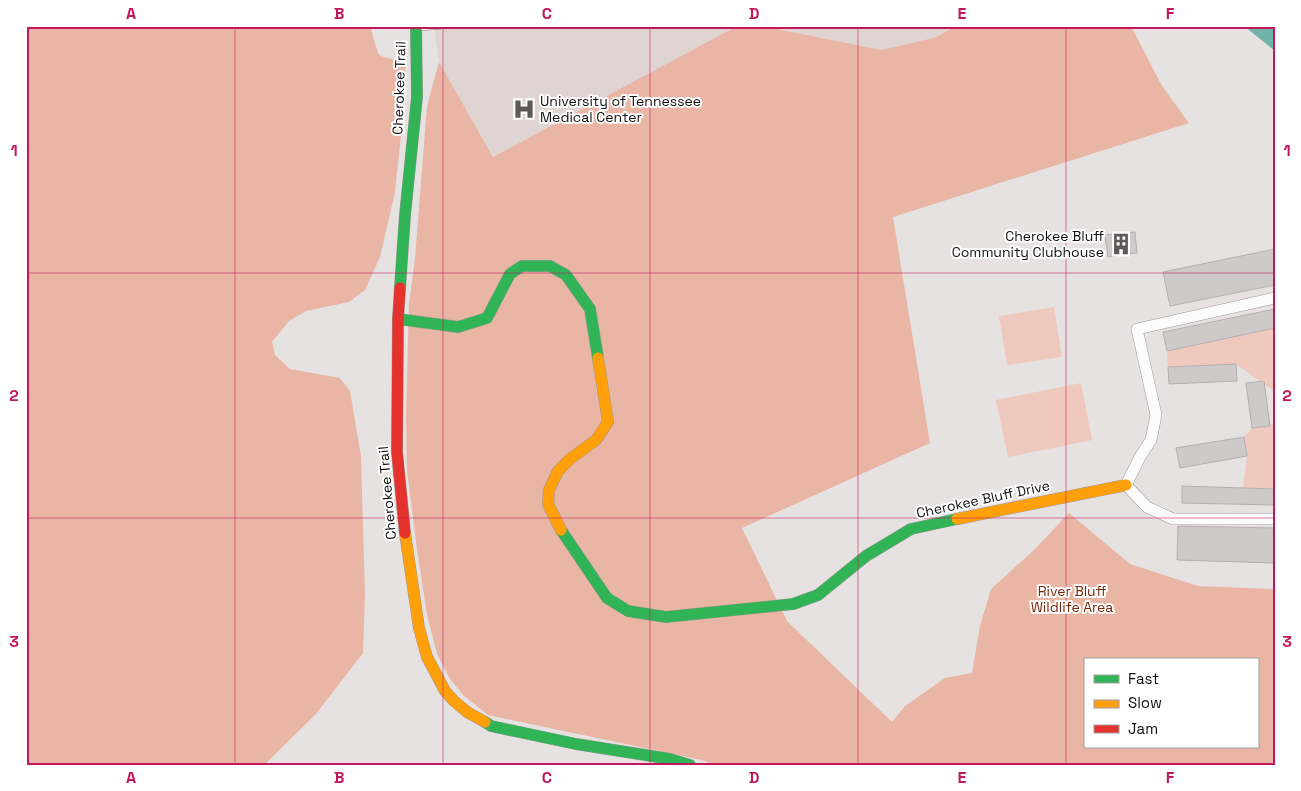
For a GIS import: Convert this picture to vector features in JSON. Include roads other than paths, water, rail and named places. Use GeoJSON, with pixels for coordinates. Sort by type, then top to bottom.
{"type":"FeatureCollection","features":[{"type":"Feature","properties":{"kind":"street","name":"Cherokee Trail"},"geometry":{"type":"LineString","coordinates":[[416,27],[417,97],[405,215],[398,319],[397,452],[402,513],[418,628],[427,657],[445,691],[454,701],[467,712],[491,726],[690,765]]}},
{"type":"Feature","properties":{"kind":"street","name":"Cherokee Bluff Drive"},"geometry":{"type":"LineString","coordinates":[[398,319],[458,327],[487,318],[510,274],[522,266],[550,266],[566,275],[590,308],[608,422],[596,440],[570,459],[558,471],[549,490],[548,504],[562,532],[607,598],[628,611],[666,617],[793,604],[818,596],[866,556],[911,530],[1126,485]]}},
{"type":"Feature","properties":{"kind":"street"},"geometry":{"type":"LineString","coordinates":[[1275,298],[1137,330],[1156,415],[1151,440],[1126,485],[1147,507],[1173,519],[1275,519]]}},
{"type":"Feature","properties":{"kind":"lane"},"geometry":{"type":"LineString","coordinates":[[416,27],[438,26]]}},
{"type":"Feature","properties":{"kind":"water"},"geometry":{"type":"Polygon","coordinates":[[[1244,26],[1275,26],[1275,51],[1244,26]]]}},
{"type":"Feature","properties":{"kind":"place","name":"University of Tennessee Medical Center"},"geometry":{"type":"Point","coordinates":[524,109]}},
{"type":"Feature","properties":{"kind":"place","name":"Cherokee Bluff Community Clubhouse"},"geometry":{"type":"Point","coordinates":[1121,244]}},
{"type":"Feature","properties":{"kind":"park label","name":"River Bluff Wildlife Area"},"geometry":{"type":"Point","coordinates":[1072,600]}}]}
